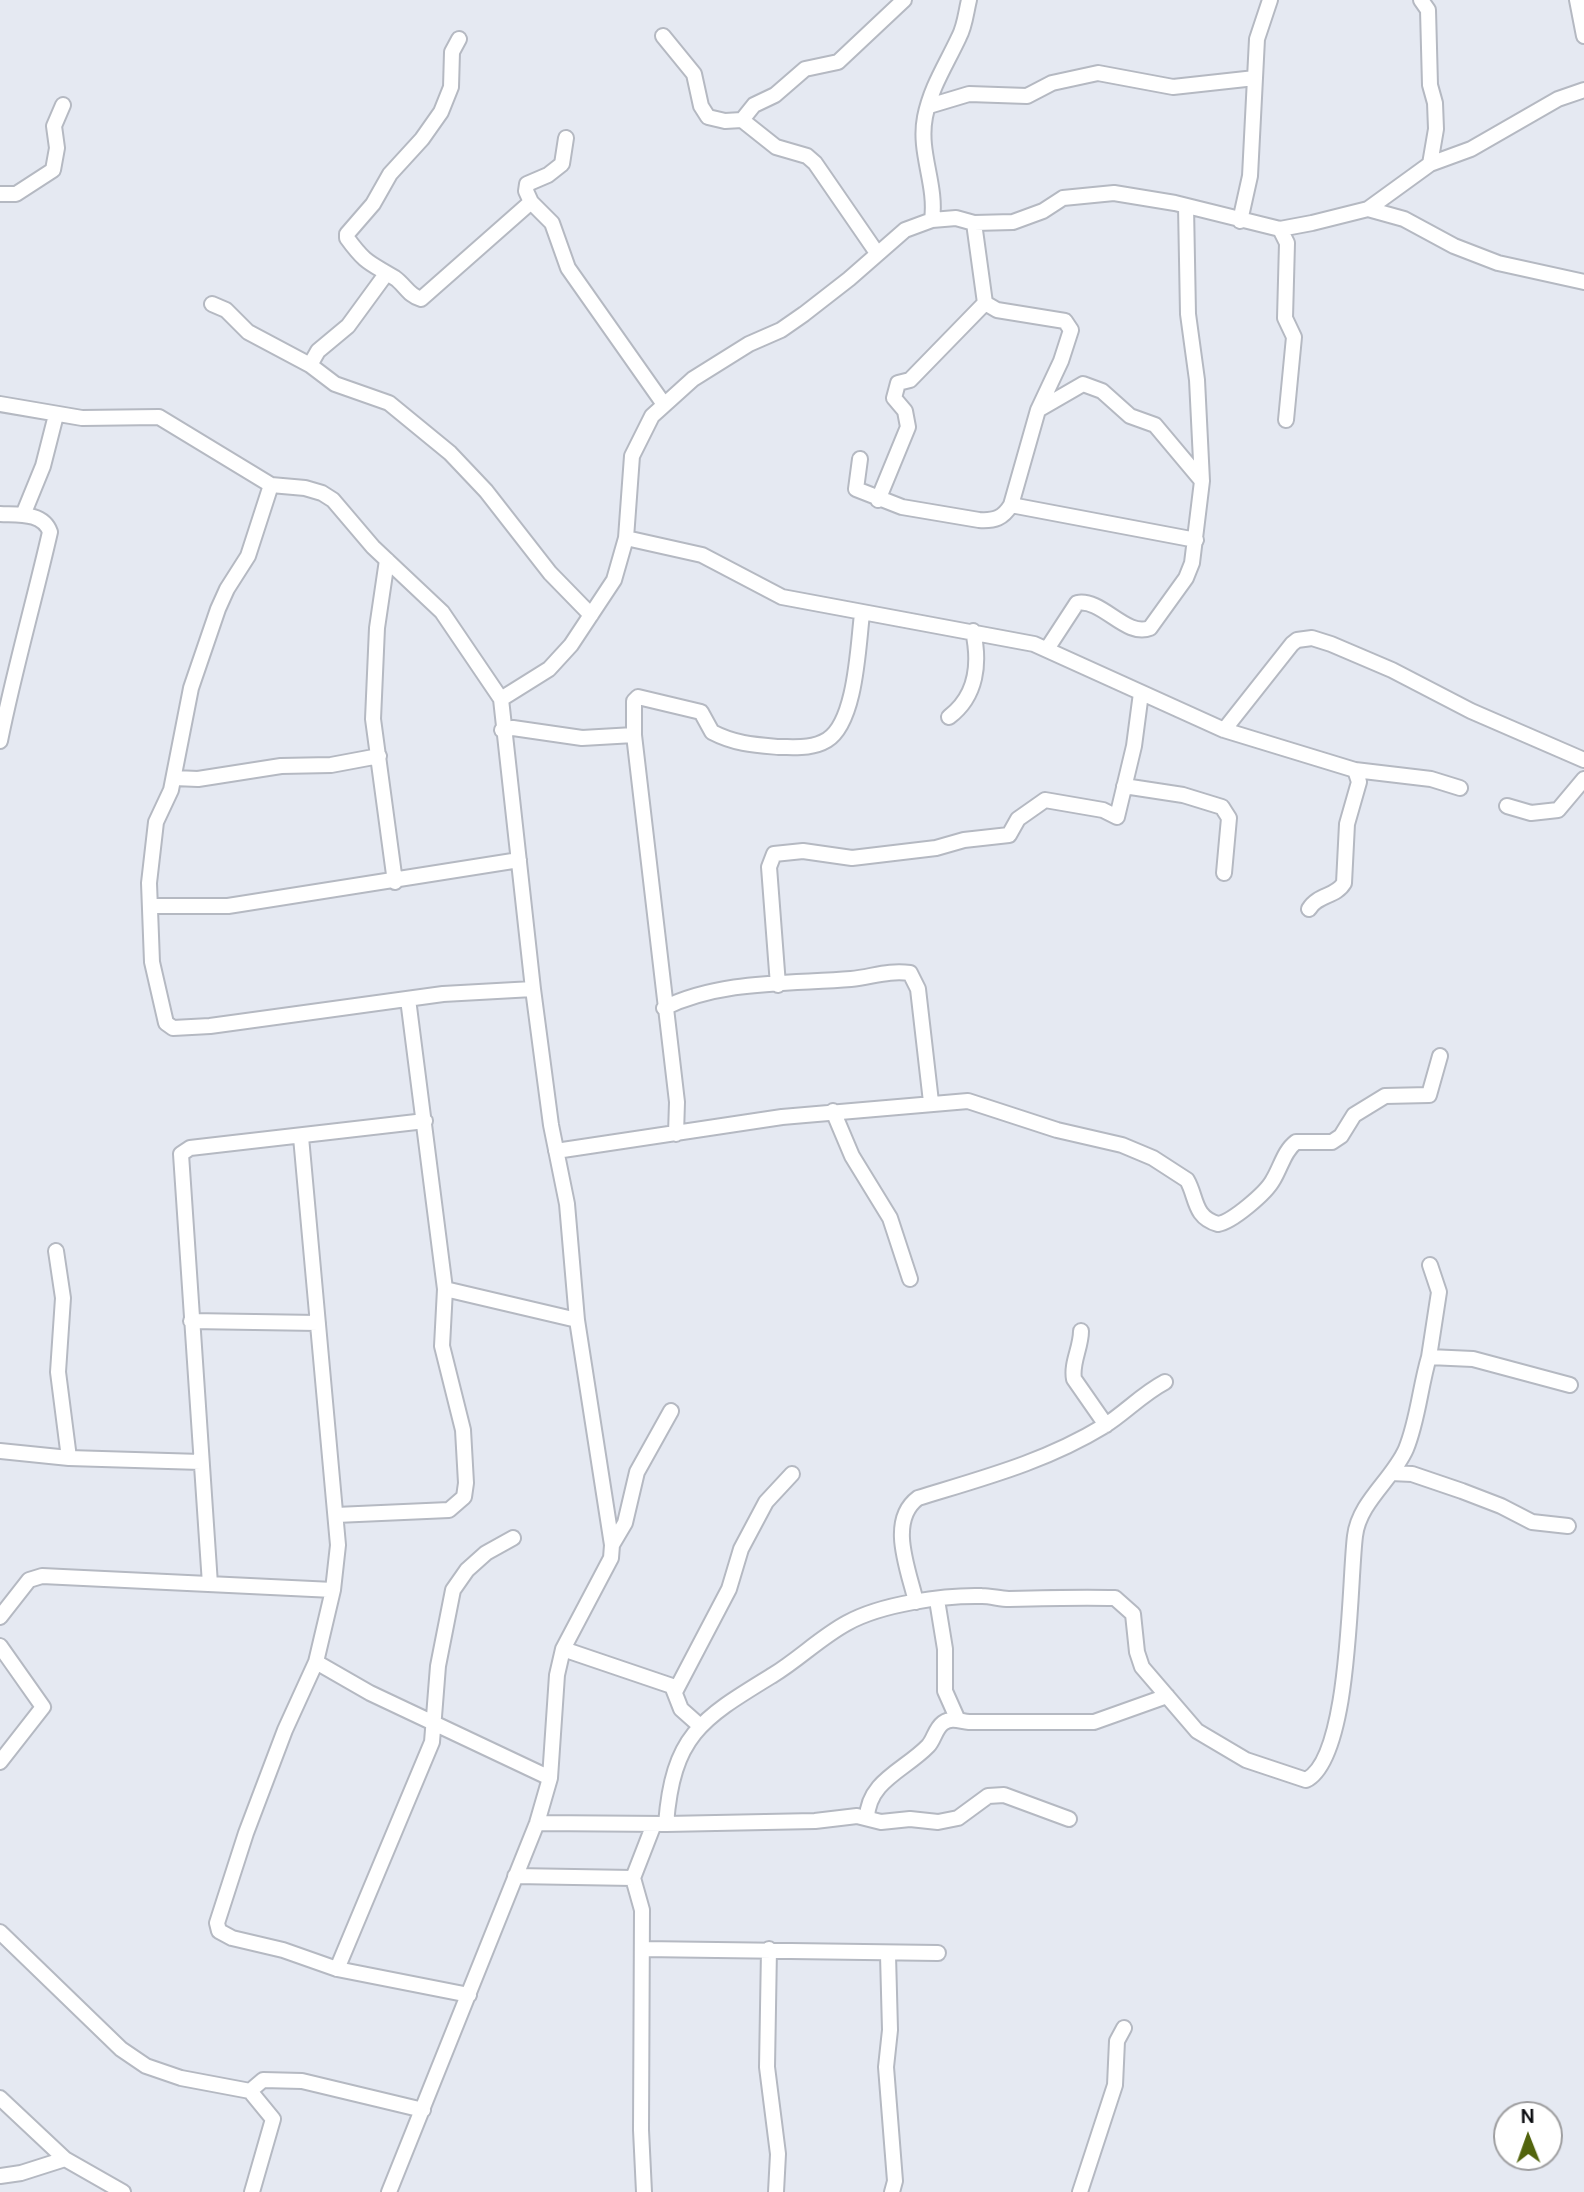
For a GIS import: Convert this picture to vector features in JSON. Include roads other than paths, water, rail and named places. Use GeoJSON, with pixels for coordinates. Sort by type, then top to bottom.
{"type":"FeatureCollection","features":[{"type":"Feature","properties":{"kind":"street"},"geometry":{"type":"LineString","coordinates":[[742,120],[754,105],[775,95],[805,69],[838,62],[904,0]]}},
{"type":"Feature","properties":{"kind":"street"},"geometry":{"type":"LineString","coordinates":[[932,220],[935,200],[923,148],[929,106],[933,83],[961,35],[969,0]]}},
{"type":"Feature","properties":{"kind":"street"},"geometry":{"type":"LineString","coordinates":[[1240,221],[1250,176],[1257,39],[1270,0]]}},
{"type":"Feature","properties":{"kind":"street"},"geometry":{"type":"LineString","coordinates":[[1421,0],[1428,10],[1430,85],[1435,103],[1436,129],[1430,164]]}},
{"type":"Feature","properties":{"kind":"street"},"geometry":{"type":"LineString","coordinates":[[1577,0],[1584,36]]}},
{"type":"Feature","properties":{"kind":"street"},"geometry":{"type":"LineString","coordinates":[[663,36],[694,74],[701,106],[708,117],[725,121],[742,120],[776,147],[807,156],[815,163],[877,253]]}},
{"type":"Feature","properties":{"kind":"street"},"geometry":{"type":"LineString","coordinates":[[459,39],[452,52],[451,87],[441,112],[422,139],[390,174],[373,204],[347,234],[361,259],[422,299],[531,202]]}},
{"type":"Feature","properties":{"kind":"street"},"geometry":{"type":"LineString","coordinates":[[929,106],[969,94],[1027,96],[1052,83],[1098,73],[1173,87],[1255,78]]}},
{"type":"Feature","properties":{"kind":"street"},"geometry":{"type":"LineString","coordinates":[[501,699],[549,669],[571,645],[614,580],[626,538],[632,456],[638,439],[663,403],[693,379],[789,325],[849,279],[905,230],[932,220],[956,218],[974,223],[1024,219],[1063,198],[1114,193],[1186,206],[1280,229],[1368,209],[1430,164],[1471,149],[1558,99],[1584,90]]}},
{"type":"Feature","properties":{"kind":"street"},"geometry":{"type":"LineString","coordinates":[[1,198],[16,194],[48,176],[53,170],[57,148],[54,126],[63,105]]}},
{"type":"Feature","properties":{"kind":"street"},"geometry":{"type":"LineString","coordinates":[[566,138],[562,164],[548,175],[527,184],[526,191],[531,202],[548,217],[568,268],[663,403]]}},
{"type":"Feature","properties":{"kind":"street"},"geometry":{"type":"LineString","coordinates":[[1047,649],[1077,603],[1094,606],[1137,629],[1150,628],[1186,578],[1196,540],[1202,481],[1197,380],[1188,314],[1186,206]]}},
{"type":"Feature","properties":{"kind":"street"},"geometry":{"type":"LineString","coordinates":[[1368,209],[1404,219],[1454,246],[1498,263],[1584,282]]}},
{"type":"Feature","properties":{"kind":"street"},"geometry":{"type":"LineString","coordinates":[[974,223],[985,303]]}},
{"type":"Feature","properties":{"kind":"street"},"geometry":{"type":"LineString","coordinates":[[1280,229],[1287,243],[1285,318],[1294,337],[1286,421]]}},
{"type":"Feature","properties":{"kind":"street"},"geometry":{"type":"LineString","coordinates":[[310,365],[318,351],[348,326],[386,274]]}},
{"type":"Feature","properties":{"kind":"street"},"geometry":{"type":"LineString","coordinates":[[860,459],[856,489],[878,500],[993,521],[1005,514],[1012,505],[1038,410],[1061,361],[1071,330],[1065,321],[997,310],[985,303]]}},
{"type":"Feature","properties":{"kind":"street"},"geometry":{"type":"LineString","coordinates":[[878,500],[908,427],[905,411],[894,398],[898,383],[910,380],[985,303]]}},
{"type":"Feature","properties":{"kind":"street"},"geometry":{"type":"LineString","coordinates":[[212,304],[226,310],[248,332],[310,365],[335,384],[389,402],[450,453],[486,491],[551,573],[591,615]]}},
{"type":"Feature","properties":{"kind":"street"},"geometry":{"type":"LineString","coordinates":[[1038,410],[1083,384],[1094,387],[1130,416],[1155,425],[1202,481]]}},
{"type":"Feature","properties":{"kind":"street"},"geometry":{"type":"LineString","coordinates":[[0,404],[56,415],[110,419],[159,417],[271,485],[306,488],[322,493],[333,500],[387,560],[442,612],[501,699],[502,730],[533,989],[556,1151],[570,1227],[577,1320],[612,1545],[609,1567],[582,1608],[563,1649],[557,1675],[550,1778],[537,1823],[389,2192]]}},
{"type":"Feature","properties":{"kind":"street"},"geometry":{"type":"LineString","coordinates":[[23,515],[43,466],[56,415]]}},
{"type":"Feature","properties":{"kind":"street"},"geometry":{"type":"LineString","coordinates":[[271,485],[248,556],[218,609],[191,688],[174,778],[156,822],[151,851],[152,962],[166,1023],[173,1028],[408,999],[533,989]]}},
{"type":"Feature","properties":{"kind":"street"},"geometry":{"type":"LineString","coordinates":[[1012,505],[1196,540]]}},
{"type":"Feature","properties":{"kind":"street"},"geometry":{"type":"LineString","coordinates":[[0,514],[39,518],[47,524],[50,532],[31,616],[5,705],[0,741]]}},
{"type":"Feature","properties":{"kind":"street"},"geometry":{"type":"LineString","coordinates":[[626,538],[702,555],[782,597],[862,614],[973,631],[1047,649],[1224,730],[1355,770],[1431,779],[1460,789]]}},
{"type":"Feature","properties":{"kind":"street"},"geometry":{"type":"LineString","coordinates":[[387,560],[377,628],[373,719],[394,882]]}},
{"type":"Feature","properties":{"kind":"street"},"geometry":{"type":"LineString","coordinates":[[676,1134],[677,1102],[634,735],[634,701],[638,697],[701,712],[712,732],[747,746],[804,747],[826,741],[840,729],[853,690],[862,614]]}},
{"type":"Feature","properties":{"kind":"street"},"geometry":{"type":"LineString","coordinates":[[949,717],[962,707],[978,666],[973,631]]}},
{"type":"Feature","properties":{"kind":"street"},"geometry":{"type":"LineString","coordinates":[[1224,730],[1292,644],[1312,638],[1392,670],[1453,703],[1584,760]]}},
{"type":"Feature","properties":{"kind":"street"},"geometry":{"type":"LineString","coordinates":[[778,985],[769,867],[774,854],[803,851],[852,858],[936,848],[964,840],[991,839],[1009,835],[1018,819],[1045,800],[1102,810],[1117,817],[1134,746],[1140,693]]}},
{"type":"Feature","properties":{"kind":"street"},"geometry":{"type":"LineString","coordinates":[[502,730],[513,728],[582,738],[634,735]]}},
{"type":"Feature","properties":{"kind":"street"},"geometry":{"type":"LineString","coordinates":[[174,778],[198,779],[281,766],[331,765],[379,756]]}},
{"type":"Feature","properties":{"kind":"street"},"geometry":{"type":"LineString","coordinates":[[1309,909],[1317,899],[1334,894],[1344,883],[1347,824],[1359,782],[1355,770]]}},
{"type":"Feature","properties":{"kind":"street"},"geometry":{"type":"LineString","coordinates":[[1507,806],[1531,813],[1558,810],[1584,779]]}},
{"type":"Feature","properties":{"kind":"street"},"geometry":{"type":"LineString","coordinates":[[1124,786],[1183,795],[1222,807],[1229,818],[1224,873]]}},
{"type":"Feature","properties":{"kind":"street"},"geometry":{"type":"LineString","coordinates":[[151,906],[228,906],[324,889],[394,882],[519,860]]}},
{"type":"Feature","properties":{"kind":"street"},"geometry":{"type":"LineString","coordinates":[[664,1008],[688,996],[718,989],[778,985],[816,979],[855,978],[882,971],[910,973],[918,989],[931,1102]]}},
{"type":"Feature","properties":{"kind":"street"},"geometry":{"type":"LineString","coordinates":[[336,1514],[450,1510],[464,1497],[466,1483],[463,1430],[442,1346],[445,1289],[433,1212],[425,1121],[408,999]]}},
{"type":"Feature","properties":{"kind":"street"},"geometry":{"type":"LineString","coordinates":[[556,1151],[833,1111],[968,1101],[1138,1151],[1187,1180],[1194,1204],[1207,1219],[1218,1224],[1234,1217],[1268,1188],[1288,1150],[1296,1142],[1332,1142],[1341,1136],[1354,1115],[1385,1097],[1429,1095],[1440,1056]]}},
{"type":"Feature","properties":{"kind":"street"},"geometry":{"type":"LineString","coordinates":[[833,1111],[852,1156],[891,1218],[910,1279]]}},
{"type":"Feature","properties":{"kind":"street"},"geometry":{"type":"LineString","coordinates":[[210,1584],[181,1154],[190,1148],[425,1121]]}},
{"type":"Feature","properties":{"kind":"street"},"geometry":{"type":"LineString","coordinates":[[301,1137],[338,1545],[333,1590],[316,1662],[285,1730],[246,1833],[217,1923],[219,1931],[232,1938],[283,1950],[337,1969],[469,1994]]}},
{"type":"Feature","properties":{"kind":"street"},"geometry":{"type":"LineString","coordinates":[[56,1251],[63,1307],[58,1372],[69,1458]]}},
{"type":"Feature","properties":{"kind":"street"},"geometry":{"type":"LineString","coordinates":[[644,2192],[641,2130],[642,1910],[633,1878],[660,1824],[669,1784],[680,1753],[699,1725],[795,1662],[848,1623],[881,1610],[916,1602],[981,1596],[1006,1599],[1115,1598],[1133,1614],[1139,1660],[1197,1731],[1238,1755],[1300,1779],[1311,1777],[1328,1748],[1341,1704],[1353,1587],[1355,1533],[1360,1517],[1405,1450],[1429,1357],[1439,1292],[1430,1265]]}},
{"type":"Feature","properties":{"kind":"street"},"geometry":{"type":"LineString","coordinates":[[445,1289],[577,1320]]}},
{"type":"Feature","properties":{"kind":"street"},"geometry":{"type":"LineString","coordinates":[[191,1321],[318,1323]]}},
{"type":"Feature","properties":{"kind":"street"},"geometry":{"type":"LineString","coordinates":[[1081,1331],[1081,1344],[1073,1370],[1074,1379],[1106,1425]]}},
{"type":"Feature","properties":{"kind":"street"},"geometry":{"type":"LineString","coordinates":[[1429,1357],[1473,1359],[1570,1385]]}},
{"type":"Feature","properties":{"kind":"street"},"geometry":{"type":"LineString","coordinates":[[916,1602],[902,1527],[909,1504],[918,1498],[1000,1475],[1049,1456],[1106,1425],[1146,1391],[1164,1382]]}},
{"type":"Feature","properties":{"kind":"street"},"geometry":{"type":"LineString","coordinates":[[612,1545],[628,1515],[637,1472],[671,1411]]}},
{"type":"Feature","properties":{"kind":"street"},"geometry":{"type":"LineString","coordinates":[[1405,1450],[1412,1474]]}},
{"type":"Feature","properties":{"kind":"street"},"geometry":{"type":"LineString","coordinates":[[0,1451],[69,1458],[201,1462]]}},
{"type":"Feature","properties":{"kind":"street"},"geometry":{"type":"LineString","coordinates":[[676,1690],[729,1589],[741,1549],[766,1502],[792,1474]]}},
{"type":"Feature","properties":{"kind":"street"},"geometry":{"type":"LineString","coordinates":[[1391,1474],[1412,1474],[1487,1500],[1532,1522],[1568,1526]]}},
{"type":"Feature","properties":{"kind":"street"},"geometry":{"type":"LineString","coordinates":[[337,1969],[432,1742],[431,1721],[438,1666],[453,1590],[467,1570],[486,1553],[513,1538]]}},
{"type":"Feature","properties":{"kind":"street"},"geometry":{"type":"LineString","coordinates":[[0,1617],[30,1580],[42,1576],[333,1590]]}},
{"type":"Feature","properties":{"kind":"street"},"geometry":{"type":"LineString","coordinates":[[937,1600],[945,1649],[945,1690],[957,1718]]}},
{"type":"Feature","properties":{"kind":"street"},"geometry":{"type":"LineString","coordinates":[[0,1646],[43,1707],[0,1762]]}},
{"type":"Feature","properties":{"kind":"street"},"geometry":{"type":"LineString","coordinates":[[563,1649],[672,1686],[676,1690],[681,1709],[699,1725]]}},
{"type":"Feature","properties":{"kind":"street"},"geometry":{"type":"LineString","coordinates":[[316,1662],[370,1693],[550,1778]]}},
{"type":"Feature","properties":{"kind":"street"},"geometry":{"type":"LineString","coordinates":[[867,1818],[868,1802],[876,1787],[923,1751],[942,1724],[957,1718],[968,1722],[1094,1722],[1167,1696]]}},
{"type":"Feature","properties":{"kind":"street"},"geometry":{"type":"LineString","coordinates":[[537,1823],[660,1824],[867,1818],[881,1822],[910,1819],[949,1821],[994,1794],[1004,1795],[1069,1819]]}},
{"type":"Feature","properties":{"kind":"street"},"geometry":{"type":"LineString","coordinates":[[515,1876],[633,1878]]}},
{"type":"Feature","properties":{"kind":"street"},"geometry":{"type":"LineString","coordinates":[[0,1932],[121,2049],[146,2066],[192,2081],[250,2091],[273,2119],[252,2192]]}},
{"type":"Feature","properties":{"kind":"street"},"geometry":{"type":"LineString","coordinates":[[643,1949],[769,1949],[888,1955],[937,1953]]}},
{"type":"Feature","properties":{"kind":"street"},"geometry":{"type":"LineString","coordinates":[[769,1949],[767,2067],[778,2154],[776,2192]]}},
{"type":"Feature","properties":{"kind":"street"},"geometry":{"type":"LineString","coordinates":[[888,1955],[890,2030],[886,2067],[895,2170],[892,2192]]}},
{"type":"Feature","properties":{"kind":"street"},"geometry":{"type":"LineString","coordinates":[[1080,2192],[1115,2085],[1117,2041],[1124,2028]]}},
{"type":"Feature","properties":{"kind":"street"},"geometry":{"type":"LineString","coordinates":[[250,2091],[263,2080],[288,2079],[423,2110]]}},
{"type":"Feature","properties":{"kind":"street"},"geometry":{"type":"LineString","coordinates":[[0,2098],[65,2159],[123,2192]]}},
{"type":"Feature","properties":{"kind":"street"},"geometry":{"type":"LineString","coordinates":[[0,2176],[20,2174],[65,2159]]}}]}
